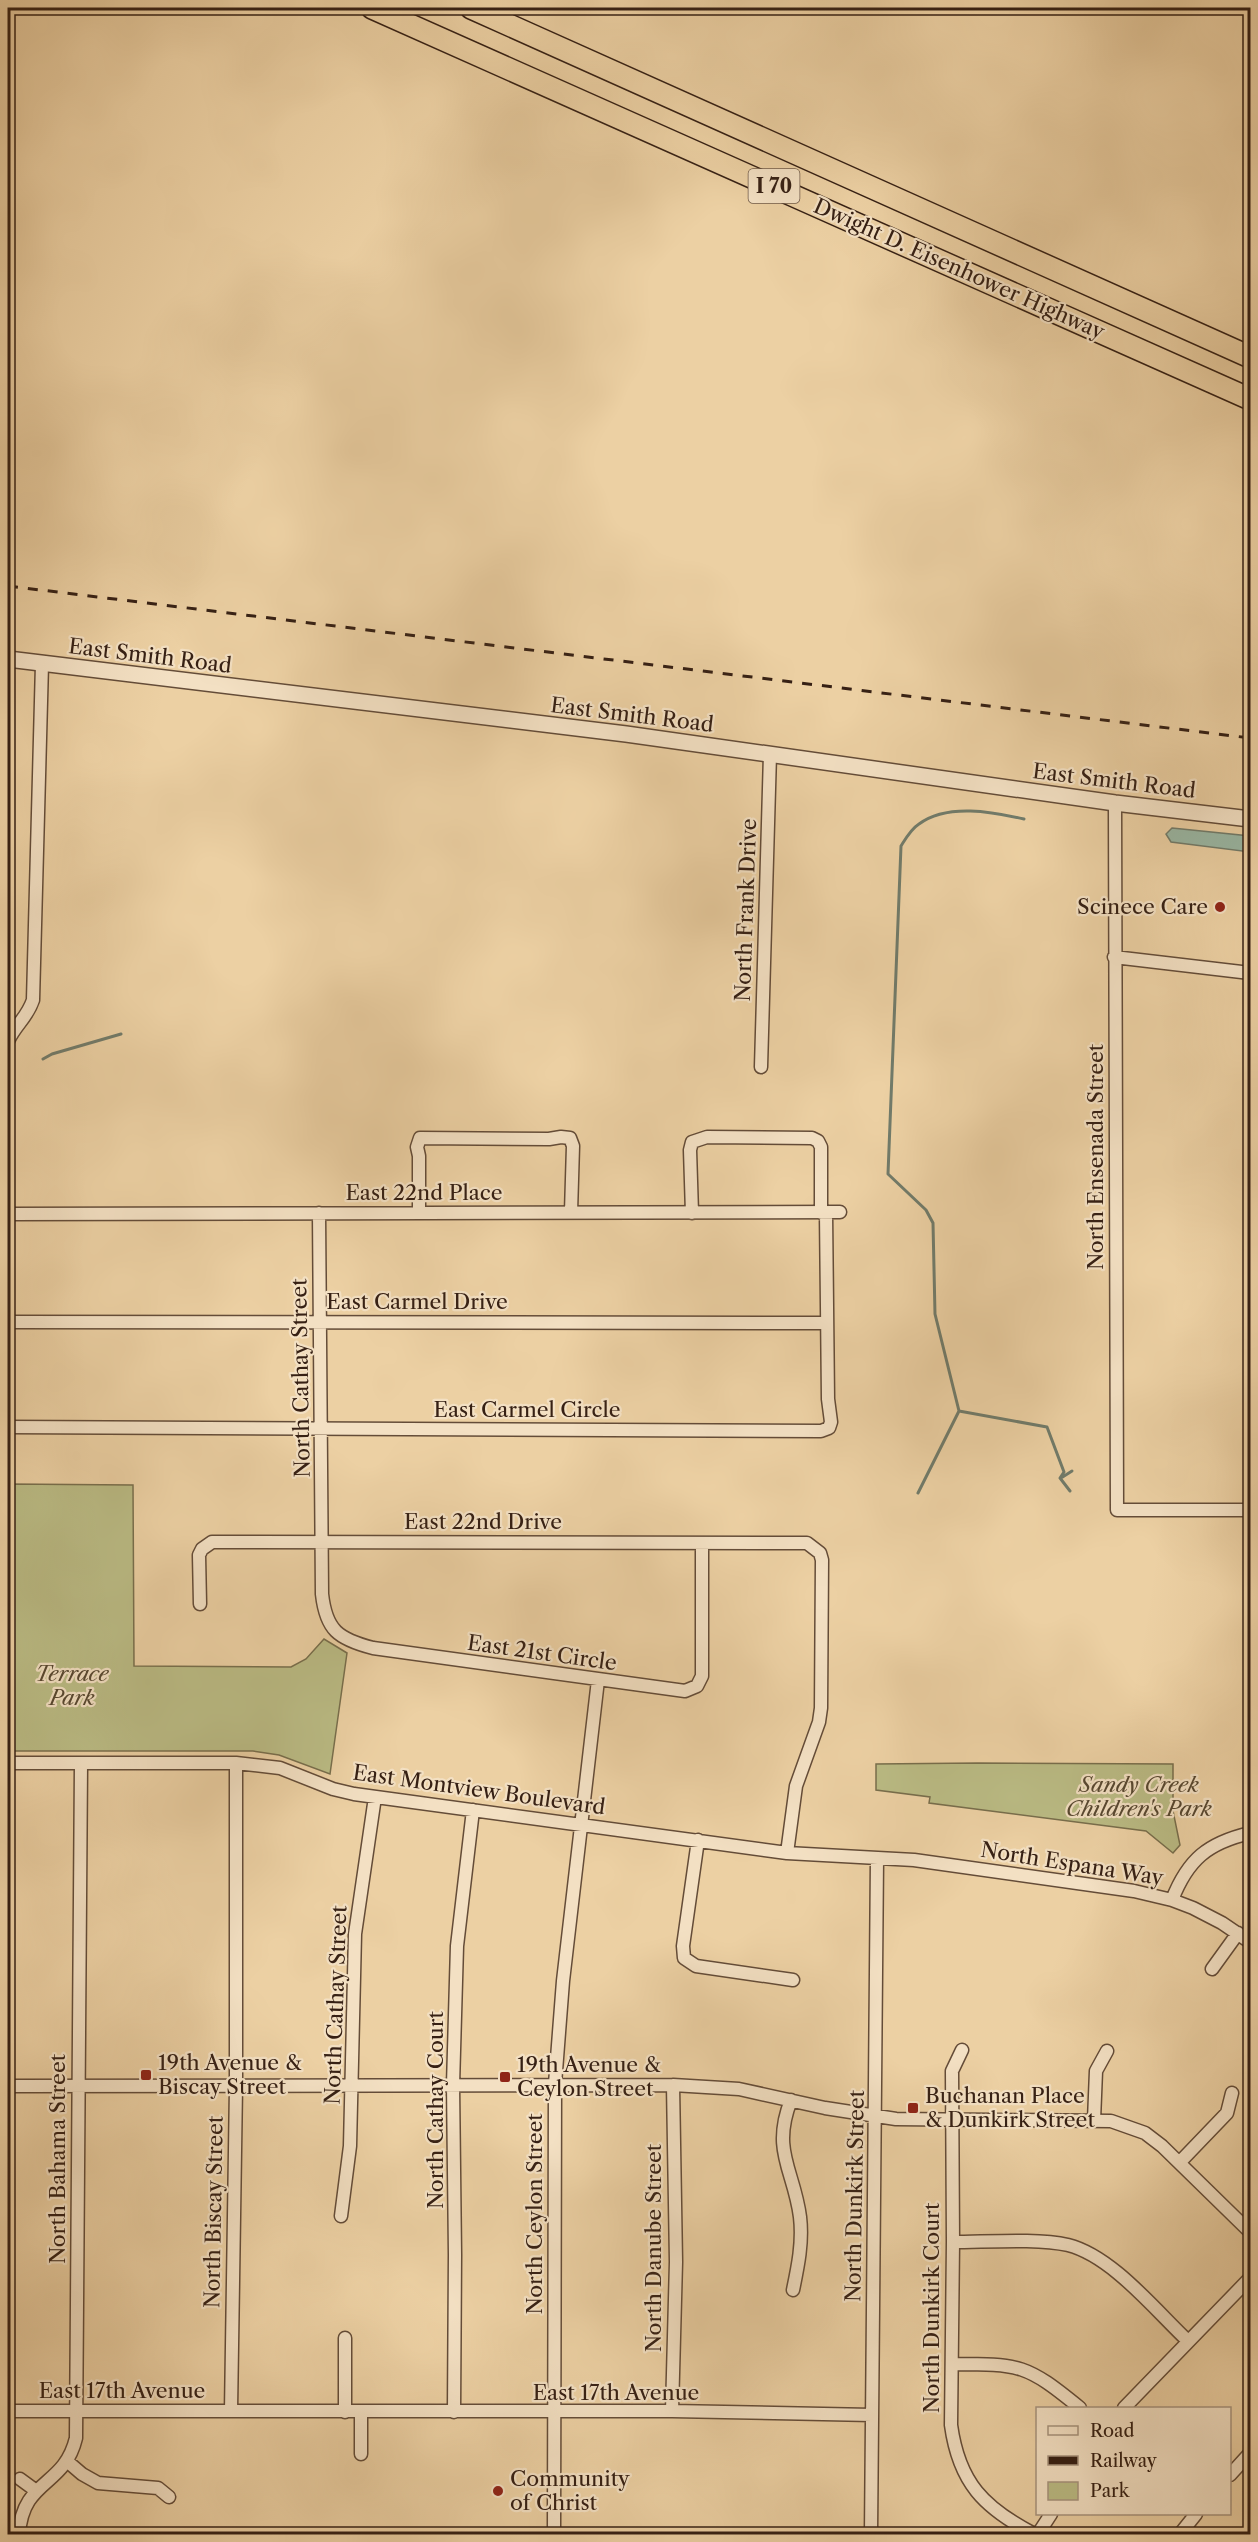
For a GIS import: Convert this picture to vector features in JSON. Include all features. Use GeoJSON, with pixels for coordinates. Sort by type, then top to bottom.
{"type":"FeatureCollection","features":[{"type":"Feature","properties":{"kind":"highway","name":"Dwight D. Eisenhower Highway"},"geometry":{"type":"LineString","coordinates":[[372,8],[1251,399]]}},
{"type":"Feature","properties":{"kind":"highway","name":"Dwight D. Eisenhower Highway"},"geometry":{"type":"LineString","coordinates":[[471,8],[1251,357]]}},
{"type":"Feature","properties":{"kind":"street","name":"East Smith Road"},"geometry":{"type":"LineString","coordinates":[[8,659],[626,734],[1114,803],[1251,819]]}},
{"type":"Feature","properties":{"kind":"street"},"geometry":{"type":"LineString","coordinates":[[8,1041],[15,1028],[28,1015],[33,1000],[42,664]]}},
{"type":"Feature","properties":{"kind":"street","name":"North Frank Drive"},"geometry":{"type":"LineString","coordinates":[[761,1067],[771,754]]}},
{"type":"Feature","properties":{"kind":"street","name":"North Ensenada Street"},"geometry":{"type":"LineString","coordinates":[[1114,803],[1118,1510],[1251,1510]]}},
{"type":"Feature","properties":{"kind":"street"},"geometry":{"type":"LineString","coordinates":[[1114,957],[1251,974]]}},
{"type":"Feature","properties":{"kind":"street"},"geometry":{"type":"LineString","coordinates":[[419,1212],[417,1147],[420,1138],[549,1139],[561,1137],[570,1138],[573,1146],[571,1212]]}},
{"type":"Feature","properties":{"kind":"street","name":"East Carmel Circle"},"geometry":{"type":"LineString","coordinates":[[8,1427],[821,1431],[830,1428],[821,1147],[818,1141],[805,1138],[698,1138],[692,1142],[690,1150],[692,1213]]}},
{"type":"Feature","properties":{"kind":"street","name":"East 22nd Place"},"geometry":{"type":"LineString","coordinates":[[8,1214],[840,1212]]}},
{"type":"Feature","properties":{"kind":"street","name":"North Cathay Street"},"geometry":{"type":"LineString","coordinates":[[319,1213],[322,1541]]}},
{"type":"Feature","properties":{"kind":"street","name":"East Carmel Drive"},"geometry":{"type":"LineString","coordinates":[[8,1322],[827,1323]]}},
{"type":"Feature","properties":{"kind":"street","name":"East 21st Circle"},"geometry":{"type":"LineString","coordinates":[[322,1541],[324,1610],[334,1630],[345,1639],[373,1648],[685,1691],[696,1686],[701,1680],[703,1664],[702,1543]]}},
{"type":"Feature","properties":{"kind":"street","name":"East 22nd Drive"},"geometry":{"type":"LineString","coordinates":[[200,1604],[199,1555],[206,1544],[212,1542],[807,1543],[820,1553],[823,1566],[821,1708],[819,1722],[796,1786],[787,1853]]}},
{"type":"Feature","properties":{"kind":"street","name":"North Ceylon Street"},"geometry":{"type":"LineString","coordinates":[[554,2535],[555,2084],[563,1981],[598,1680]]}},
{"type":"Feature","properties":{"kind":"street","name":"East Montview Boulevard"},"geometry":{"type":"LineString","coordinates":[[8,1763],[236,1763],[280,1768],[333,1789],[375,1797],[787,1853],[877,1859]]}},
{"type":"Feature","properties":{"kind":"street","name":"North Biscay Street"},"geometry":{"type":"LineString","coordinates":[[231,2411],[236,2086],[236,1763]]}},
{"type":"Feature","properties":{"kind":"street","name":"North Bahama Street"},"geometry":{"type":"LineString","coordinates":[[68,2462],[76,2438],[81,1764]]}},
{"type":"Feature","properties":{"kind":"street","name":"North Cathay Street"},"geometry":{"type":"LineString","coordinates":[[341,2216],[350,2146],[356,1934],[375,1797]]}},
{"type":"Feature","properties":{"kind":"street","name":"North Cathay Court"},"geometry":{"type":"LineString","coordinates":[[454,2412],[456,2255],[453,2085],[457,1946],[473,1810]]}},
{"type":"Feature","properties":{"kind":"street"},"geometry":{"type":"LineString","coordinates":[[1172,1900],[1184,1873],[1198,1856],[1223,1841],[1251,1833]]}},
{"type":"Feature","properties":{"kind":"street"},"geometry":{"type":"LineString","coordinates":[[698,1840],[683,1946],[684,1958],[696,1966],[793,1980]]}},
{"type":"Feature","properties":{"kind":"street","name":"North Espana Way"},"geometry":{"type":"LineString","coordinates":[[877,1859],[914,1860],[1134,1891],[1172,1900],[1207,1914],[1251,1942]]}},
{"type":"Feature","properties":{"kind":"street","name":"North Dunkirk Street"},"geometry":{"type":"LineString","coordinates":[[871,2535],[877,1859]]}},
{"type":"Feature","properties":{"kind":"street"},"geometry":{"type":"LineString","coordinates":[[1212,1969],[1238,1933]]}},
{"type":"Feature","properties":{"kind":"street","name":"North Dunkirk Court"},"geometry":{"type":"LineString","coordinates":[[963,2050],[952,2071],[951,2425],[954,2447],[971,2486],[984,2502],[1000,2516],[1036,2535]]}},
{"type":"Feature","properties":{"kind":"street"},"geometry":{"type":"LineString","coordinates":[[1094,2120],[1096,2071],[1107,2051]]}},
{"type":"Feature","properties":{"kind":"street"},"geometry":{"type":"LineString","coordinates":[[8,2086],[673,2085],[739,2089],[896,2119],[1111,2121],[1145,2133],[1180,2162],[1251,2232]]}},
{"type":"Feature","properties":{"kind":"street","name":"North Danube Street"},"geometry":{"type":"LineString","coordinates":[[672,2411],[676,2262],[673,2085]]}},
{"type":"Feature","properties":{"kind":"street"},"geometry":{"type":"LineString","coordinates":[[1180,2162],[1227,2113],[1232,2093]]}},
{"type":"Feature","properties":{"kind":"street"},"geometry":{"type":"LineString","coordinates":[[791,2100],[782,2137],[786,2168],[801,2220],[801,2245],[793,2290]]}},
{"type":"Feature","properties":{"kind":"street"},"geometry":{"type":"LineString","coordinates":[[953,2242],[1055,2243],[1090,2253],[1113,2269],[1188,2341]]}},
{"type":"Feature","properties":{"kind":"street"},"geometry":{"type":"LineString","coordinates":[[1126,2407],[1251,2278]]}},
{"type":"Feature","properties":{"kind":"street"},"geometry":{"type":"LineString","coordinates":[[345,2338],[345,2412]]}},
{"type":"Feature","properties":{"kind":"street"},"geometry":{"type":"LineString","coordinates":[[952,2364],[1003,2364],[1021,2367],[1047,2382],[1078,2407]]}},
{"type":"Feature","properties":{"kind":"street","name":"East 17th Avenue"},"geometry":{"type":"LineString","coordinates":[[8,2411],[672,2411],[872,2415]]}},
{"type":"Feature","properties":{"kind":"street"},"geometry":{"type":"LineString","coordinates":[[361,2412],[361,2454]]}},
{"type":"Feature","properties":{"kind":"street"},"geometry":{"type":"LineString","coordinates":[[1231,2474],[1251,2453]]}},
{"type":"Feature","properties":{"kind":"street"},"geometry":{"type":"LineString","coordinates":[[19,2535],[22,2511],[35,2490],[54,2477],[68,2462],[82,2474],[98,2482],[158,2488],[169,2497]]}},
{"type":"Feature","properties":{"kind":"street"},"geometry":{"type":"LineString","coordinates":[[20,2479],[35,2490]]}},
{"type":"Feature","properties":{"kind":"street"},"geometry":{"type":"LineString","coordinates":[[1036,2535],[1050,2515]]}},
{"type":"Feature","properties":{"kind":"street"},"geometry":{"type":"LineString","coordinates":[[1180,2535],[1195,2515]]}},
{"type":"Feature","properties":{"kind":"green space","name":"Terrace Park"},"geometry":{"type":"Polygon","coordinates":[[[8,1484],[133,1485],[134,1666],[291,1667],[306,1659],[324,1639],[347,1653],[330,1774],[279,1755],[253,1751],[8,1751],[8,1484]]]}},
{"type":"Feature","properties":{"kind":"green space","name":"Sandy Creek Children's Park"},"geometry":{"type":"Polygon","coordinates":[[[876,1764],[1173,1764],[1173,1811],[1180,1845],[1173,1853],[1146,1831],[929,1803],[930,1797],[876,1790],[876,1764]]]}},
{"type":"Feature","properties":{"kind":"shaded area"},"geometry":{"type":"Polygon","coordinates":[[[1172,828],[1250,836],[1250,852],[1171,842],[1166,834],[1172,828]]]}},
{"type":"Feature","properties":{"kind":"waterway"},"geometry":{"type":"LineString","coordinates":[[1024,819],[985,812],[943,813],[930,817],[916,826],[901,846],[888,1174],[926,1210],[933,1223],[935,1314],[959,1411],[1047,1427],[1064,1472],[1060,1478],[1070,1491]]}},
{"type":"Feature","properties":{"kind":"waterway"},"geometry":{"type":"LineString","coordinates":[[43,1059],[52,1054],[121,1034]]}},
{"type":"Feature","properties":{"kind":"waterway"},"geometry":{"type":"LineString","coordinates":[[918,1493],[959,1411]]}},
{"type":"Feature","properties":{"kind":"waterway"},"geometry":{"type":"LineString","coordinates":[[1061,1478],[1072,1471]]}},
{"type":"Feature","properties":{"kind":"railway"},"geometry":{"type":"LineString","coordinates":[[8,586],[1250,738]]}},
{"type":"Feature","properties":{"kind":"place","name":"Scinece Care"},"geometry":{"type":"Point","coordinates":[1220,907]}},
{"type":"Feature","properties":{"kind":"place","name":"19th Avenue & Biscay Street"},"geometry":{"type":"Point","coordinates":[146,2075]}},
{"type":"Feature","properties":{"kind":"place","name":"19th Avenue & Ceylon Street"},"geometry":{"type":"Point","coordinates":[505,2077]}},
{"type":"Feature","properties":{"kind":"place","name":"Buchanan Place & Dunkirk Street"},"geometry":{"type":"Point","coordinates":[913,2108]}},
{"type":"Feature","properties":{"kind":"place","name":"Community of Christ"},"geometry":{"type":"Point","coordinates":[498,2491]}}]}
